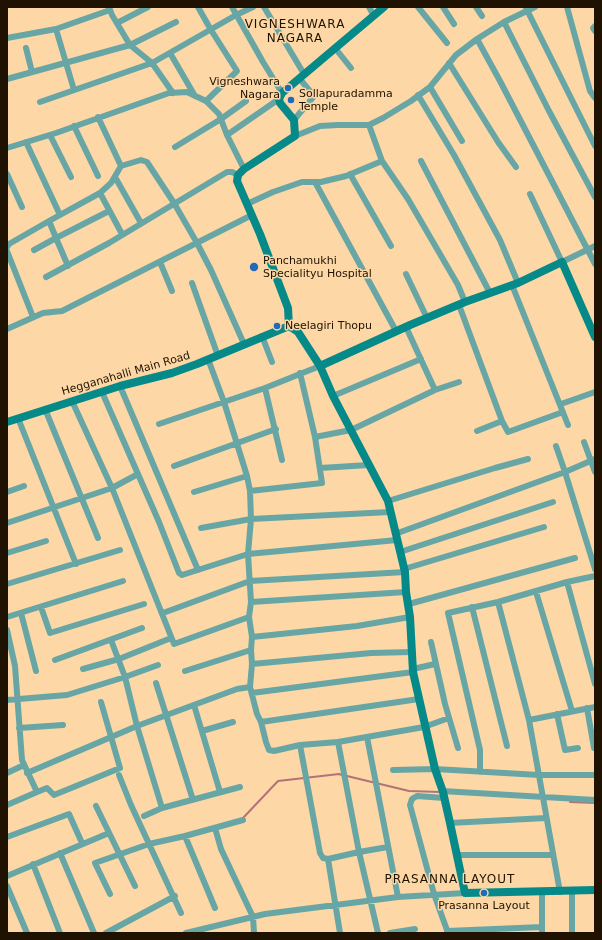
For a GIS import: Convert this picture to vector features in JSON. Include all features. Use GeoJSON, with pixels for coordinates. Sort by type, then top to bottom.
{"type":"FeatureCollection","features":[{"type":"Feature","properties":{"kind":"street"},"geometry":{"type":"LineString","coordinates":[[117,23],[148,7]]}},
{"type":"Feature","properties":{"kind":"street"},"geometry":{"type":"LineString","coordinates":[[198,7],[237,71],[206,101]]}},
{"type":"Feature","properties":{"kind":"street"},"geometry":{"type":"LineString","coordinates":[[232,7],[280,96],[280,103],[294,120],[295,136]]}},
{"type":"Feature","properties":{"kind":"street"},"geometry":{"type":"LineString","coordinates":[[40,102],[152,63],[236,15],[253,7]]}},
{"type":"Feature","properties":{"kind":"street"},"geometry":{"type":"LineString","coordinates":[[264,7],[290,52],[301,76],[314,96],[294,120]]}},
{"type":"Feature","properties":{"kind":"street"},"geometry":{"type":"LineString","coordinates":[[369,7],[374,16]]}},
{"type":"Feature","properties":{"kind":"street"},"geometry":{"type":"LineString","coordinates":[[227,135],[280,96],[301,76],[384,7]]}},
{"type":"Feature","properties":{"kind":"street"},"geometry":{"type":"LineString","coordinates":[[418,7],[447,43]]}},
{"type":"Feature","properties":{"kind":"street"},"geometry":{"type":"LineString","coordinates":[[443,7],[454,24]]}},
{"type":"Feature","properties":{"kind":"street"},"geometry":{"type":"LineString","coordinates":[[476,7],[482,16]]}},
{"type":"Feature","properties":{"kind":"street"},"geometry":{"type":"LineString","coordinates":[[465,893],[443,794],[424,727],[413,670],[409,604],[406,592],[404,570],[388,501],[333,396],[320,366],[298,332],[289,326],[288,308],[238,181],[238,175],[244,169],[295,136],[320,126],[369,125],[430,87],[456,55],[477,39],[526,9],[535,7]]}},
{"type":"Feature","properties":{"kind":"street"},"geometry":{"type":"LineString","coordinates":[[567,7],[590,91],[595,96]]}},
{"type":"Feature","properties":{"kind":"street"},"geometry":{"type":"LineString","coordinates":[[7,38],[56,29],[109,9],[130,45],[152,63],[173,93]]}},
{"type":"Feature","properties":{"kind":"street"},"geometry":{"type":"LineString","coordinates":[[526,9],[595,146]]}},
{"type":"Feature","properties":{"kind":"street"},"geometry":{"type":"LineString","coordinates":[[7,77],[32,72],[130,45],[176,22]]}},
{"type":"Feature","properties":{"kind":"street"},"geometry":{"type":"LineString","coordinates":[[504,22],[595,197]]}},
{"type":"Feature","properties":{"kind":"street"},"geometry":{"type":"LineString","coordinates":[[595,26],[593,28],[595,31]]}},
{"type":"Feature","properties":{"kind":"street"},"geometry":{"type":"LineString","coordinates":[[56,29],[74,90]]}},
{"type":"Feature","properties":{"kind":"street"},"geometry":{"type":"LineString","coordinates":[[477,39],[595,264]]}},
{"type":"Feature","properties":{"kind":"street"},"geometry":{"type":"LineString","coordinates":[[26,48],[32,72]]}},
{"type":"Feature","properties":{"kind":"street"},"geometry":{"type":"LineString","coordinates":[[335,48],[351,68]]}},
{"type":"Feature","properties":{"kind":"street"},"geometry":{"type":"LineString","coordinates":[[170,53],[195,96]]}},
{"type":"Feature","properties":{"kind":"street"},"geometry":{"type":"LineString","coordinates":[[449,63],[498,142],[516,167]]}},
{"type":"Feature","properties":{"kind":"street"},"geometry":{"type":"LineString","coordinates":[[430,87],[462,141]]}},
{"type":"Feature","properties":{"kind":"street"},"geometry":{"type":"LineString","coordinates":[[7,148],[173,93],[187,92],[206,101],[219,114],[227,135],[244,169]]}},
{"type":"Feature","properties":{"kind":"street"},"geometry":{"type":"LineString","coordinates":[[418,95],[454,155],[500,240],[568,425]]}},
{"type":"Feature","properties":{"kind":"street"},"geometry":{"type":"LineString","coordinates":[[175,147],[221,119],[246,101]]}},
{"type":"Feature","properties":{"kind":"street"},"geometry":{"type":"LineString","coordinates":[[98,118],[122,166]]}},
{"type":"Feature","properties":{"kind":"street"},"geometry":{"type":"LineString","coordinates":[[369,125],[382,161],[408,199],[458,285],[462,303],[502,420],[508,432],[563,412]]}},
{"type":"Feature","properties":{"kind":"street"},"geometry":{"type":"LineString","coordinates":[[74,126],[98,176]]}},
{"type":"Feature","properties":{"kind":"street"},"geometry":{"type":"LineString","coordinates":[[50,135],[71,177]]}},
{"type":"Feature","properties":{"kind":"street"},"geometry":{"type":"LineString","coordinates":[[26,142],[60,215]]}},
{"type":"Feature","properties":{"kind":"street"},"geometry":{"type":"LineString","coordinates":[[7,247],[9,244],[100,193],[107,188],[116,177],[122,166],[141,160],[147,162],[174,203],[197,243],[211,270],[244,344]]}},
{"type":"Feature","properties":{"kind":"street"},"geometry":{"type":"LineString","coordinates":[[247,204],[273,192],[302,182],[321,182],[350,174],[382,161]]}},
{"type":"Feature","properties":{"kind":"street"},"geometry":{"type":"LineString","coordinates":[[421,161],[490,293]]}},
{"type":"Feature","properties":{"kind":"street"},"geometry":{"type":"LineString","coordinates":[[46,277],[109,243],[227,172],[232,172],[238,175]]}},
{"type":"Feature","properties":{"kind":"street"},"geometry":{"type":"LineString","coordinates":[[7,174],[22,207]]}},
{"type":"Feature","properties":{"kind":"street"},"geometry":{"type":"LineString","coordinates":[[350,174],[391,246]]}},
{"type":"Feature","properties":{"kind":"street"},"geometry":{"type":"LineString","coordinates":[[116,177],[141,223]]}},
{"type":"Feature","properties":{"kind":"street"},"geometry":{"type":"LineString","coordinates":[[315,182],[396,331]]}},
{"type":"Feature","properties":{"kind":"street"},"geometry":{"type":"LineString","coordinates":[[100,193],[122,234]]}},
{"type":"Feature","properties":{"kind":"street"},"geometry":{"type":"LineString","coordinates":[[530,194],[593,327],[595,337]]}},
{"type":"Feature","properties":{"kind":"street"},"geometry":{"type":"LineString","coordinates":[[34,250],[110,211]]}},
{"type":"Feature","properties":{"kind":"street"},"geometry":{"type":"LineString","coordinates":[[7,329],[43,313],[62,311],[252,215]]}},
{"type":"Feature","properties":{"kind":"street"},"geometry":{"type":"LineString","coordinates":[[49,221],[68,266]]}},
{"type":"Feature","properties":{"kind":"street"},"geometry":{"type":"LineString","coordinates":[[159,424],[265,388],[320,366],[462,303],[515,284],[595,246]]}},
{"type":"Feature","properties":{"kind":"street"},"geometry":{"type":"LineString","coordinates":[[7,251],[33,317]]}},
{"type":"Feature","properties":{"kind":"street"},"geometry":{"type":"LineString","coordinates":[[160,262],[172,291]]}},
{"type":"Feature","properties":{"kind":"street"},"geometry":{"type":"LineString","coordinates":[[406,274],[427,318]]}},
{"type":"Feature","properties":{"kind":"street"},"geometry":{"type":"LineString","coordinates":[[192,283],[218,356]]}},
{"type":"Feature","properties":{"kind":"street","name":"Hegganahalli Main Road"},"geometry":{"type":"LineString","coordinates":[[7,422],[120,386],[172,373],[218,356],[262,336],[289,326]]}},
{"type":"Feature","properties":{"kind":"street"},"geometry":{"type":"LineString","coordinates":[[406,327],[435,390]]}},
{"type":"Feature","properties":{"kind":"street"},"geometry":{"type":"LineString","coordinates":[[262,336],[272,362]]}},
{"type":"Feature","properties":{"kind":"street"},"geometry":{"type":"LineString","coordinates":[[208,359],[224,402],[247,476],[250,491],[251,519],[248,554],[251,602],[249,617],[252,637],[251,690],[269,750],[274,751],[300,745],[338,742],[424,727],[449,718]]}},
{"type":"Feature","properties":{"kind":"street"},"geometry":{"type":"LineString","coordinates":[[333,396],[421,359]]}},
{"type":"Feature","properties":{"kind":"street"},"geometry":{"type":"LineString","coordinates":[[250,491],[322,484],[315,437],[300,373]]}},
{"type":"Feature","properties":{"kind":"street"},"geometry":{"type":"LineString","coordinates":[[315,437],[351,430],[435,390],[459,382]]}},
{"type":"Feature","properties":{"kind":"street"},"geometry":{"type":"LineString","coordinates":[[120,386],[198,570]]}},
{"type":"Feature","properties":{"kind":"street"},"geometry":{"type":"LineString","coordinates":[[265,388],[276,429],[282,460]]}},
{"type":"Feature","properties":{"kind":"street"},"geometry":{"type":"LineString","coordinates":[[102,392],[179,573],[182,575],[248,554],[396,537],[593,460]]}},
{"type":"Feature","properties":{"kind":"street"},"geometry":{"type":"LineString","coordinates":[[561,404],[595,392]]}},
{"type":"Feature","properties":{"kind":"street"},"geometry":{"type":"LineString","coordinates":[[72,401],[112,488],[163,613],[174,644],[249,617]]}},
{"type":"Feature","properties":{"kind":"street"},"geometry":{"type":"LineString","coordinates":[[46,409],[98,538]]}},
{"type":"Feature","properties":{"kind":"street"},"geometry":{"type":"LineString","coordinates":[[18,418],[76,564]]}},
{"type":"Feature","properties":{"kind":"street"},"geometry":{"type":"LineString","coordinates":[[477,431],[502,420]]}},
{"type":"Feature","properties":{"kind":"street"},"geometry":{"type":"LineString","coordinates":[[174,466],[276,429]]}},
{"type":"Feature","properties":{"kind":"street"},"geometry":{"type":"LineString","coordinates":[[584,442],[593,460],[595,472]]}},
{"type":"Feature","properties":{"kind":"street"},"geometry":{"type":"LineString","coordinates":[[556,446],[595,569]]}},
{"type":"Feature","properties":{"kind":"street"},"geometry":{"type":"LineString","coordinates":[[388,501],[528,459]]}},
{"type":"Feature","properties":{"kind":"street"},"geometry":{"type":"LineString","coordinates":[[320,468],[369,464]]}},
{"type":"Feature","properties":{"kind":"street"},"geometry":{"type":"LineString","coordinates":[[7,523],[112,488],[138,474]]}},
{"type":"Feature","properties":{"kind":"street"},"geometry":{"type":"LineString","coordinates":[[194,492],[247,476]]}},
{"type":"Feature","properties":{"kind":"street"},"geometry":{"type":"LineString","coordinates":[[7,492],[24,486]]}},
{"type":"Feature","properties":{"kind":"street"},"geometry":{"type":"LineString","coordinates":[[400,552],[553,502]]}},
{"type":"Feature","properties":{"kind":"street"},"geometry":{"type":"LineString","coordinates":[[202,528],[251,519],[390,512]]}},
{"type":"Feature","properties":{"kind":"street"},"geometry":{"type":"LineString","coordinates":[[163,613],[250,581],[404,570],[544,527]]}},
{"type":"Feature","properties":{"kind":"street"},"geometry":{"type":"LineString","coordinates":[[7,553],[46,541]]}},
{"type":"Feature","properties":{"kind":"street"},"geometry":{"type":"LineString","coordinates":[[7,584],[120,550]]}},
{"type":"Feature","properties":{"kind":"street"},"geometry":{"type":"LineString","coordinates":[[409,604],[575,558]]}},
{"type":"Feature","properties":{"kind":"street"},"geometry":{"type":"LineString","coordinates":[[480,772],[480,750],[448,612],[498,602],[566,582],[595,576]]}},
{"type":"Feature","properties":{"kind":"street"},"geometry":{"type":"LineString","coordinates":[[7,617],[123,581]]}},
{"type":"Feature","properties":{"kind":"street"},"geometry":{"type":"LineString","coordinates":[[566,582],[595,684]]}},
{"type":"Feature","properties":{"kind":"street"},"geometry":{"type":"LineString","coordinates":[[251,602],[406,592]]}},
{"type":"Feature","properties":{"kind":"street"},"geometry":{"type":"LineString","coordinates":[[536,592],[572,711]]}},
{"type":"Feature","properties":{"kind":"street"},"geometry":{"type":"LineString","coordinates":[[498,602],[529,720],[560,892]]}},
{"type":"Feature","properties":{"kind":"street"},"geometry":{"type":"LineString","coordinates":[[40,607],[50,633],[144,604]]}},
{"type":"Feature","properties":{"kind":"street"},"geometry":{"type":"LineString","coordinates":[[472,607],[507,746]]}},
{"type":"Feature","properties":{"kind":"street"},"geometry":{"type":"LineString","coordinates":[[21,613],[36,670]]}},
{"type":"Feature","properties":{"kind":"street"},"geometry":{"type":"LineString","coordinates":[[252,637],[357,626],[410,617]]}},
{"type":"Feature","properties":{"kind":"street"},"geometry":{"type":"LineString","coordinates":[[55,660],[142,628]]}},
{"type":"Feature","properties":{"kind":"street"},"geometry":{"type":"LineString","coordinates":[[7,630],[15,669],[16,700],[22,760],[37,792]]}},
{"type":"Feature","properties":{"kind":"street"},"geometry":{"type":"LineString","coordinates":[[83,669],[119,659],[171,638]]}},
{"type":"Feature","properties":{"kind":"street"},"geometry":{"type":"LineString","coordinates":[[111,640],[125,677],[137,726],[162,808]]}},
{"type":"Feature","properties":{"kind":"street"},"geometry":{"type":"LineString","coordinates":[[431,642],[435,664],[458,748]]}},
{"type":"Feature","properties":{"kind":"street"},"geometry":{"type":"LineString","coordinates":[[185,671],[251,650]]}},
{"type":"Feature","properties":{"kind":"street"},"geometry":{"type":"LineString","coordinates":[[252,664],[371,653],[412,652]]}},
{"type":"Feature","properties":{"kind":"street"},"geometry":{"type":"LineString","coordinates":[[27,773],[111,736],[237,689],[251,690],[413,670],[435,664]]}},
{"type":"Feature","properties":{"kind":"street"},"geometry":{"type":"LineString","coordinates":[[7,700],[67,695],[158,665]]}},
{"type":"Feature","properties":{"kind":"street"},"geometry":{"type":"LineString","coordinates":[[7,669],[15,669]]}},
{"type":"Feature","properties":{"kind":"street"},"geometry":{"type":"LineString","coordinates":[[156,683],[193,800]]}},
{"type":"Feature","properties":{"kind":"street"},"geometry":{"type":"LineString","coordinates":[[261,722],[419,699]]}},
{"type":"Feature","properties":{"kind":"street"},"geometry":{"type":"LineString","coordinates":[[7,805],[47,788],[54,795],[120,768],[101,702]]}},
{"type":"Feature","properties":{"kind":"street"},"geometry":{"type":"LineString","coordinates":[[194,705],[220,792]]}},
{"type":"Feature","properties":{"kind":"street"},"geometry":{"type":"LineString","coordinates":[[529,720],[595,707]]}},
{"type":"Feature","properties":{"kind":"street"},"geometry":{"type":"LineString","coordinates":[[587,708],[594,748]]}},
{"type":"Feature","properties":{"kind":"street"},"geometry":{"type":"LineString","coordinates":[[557,714],[565,750],[578,748]]}},
{"type":"Feature","properties":{"kind":"street"},"geometry":{"type":"LineString","coordinates":[[202,731],[233,722]]}},
{"type":"Feature","properties":{"kind":"street"},"geometry":{"type":"LineString","coordinates":[[19,728],[62,725]]}},
{"type":"Feature","properties":{"kind":"street"},"geometry":{"type":"LineString","coordinates":[[367,737],[398,898]]}},
{"type":"Feature","properties":{"kind":"street"},"geometry":{"type":"LineString","coordinates":[[338,742],[359,852],[378,933]]}},
{"type":"Feature","properties":{"kind":"street"},"geometry":{"type":"LineString","coordinates":[[300,745],[320,854],[324,858],[328,859],[388,847]]}},
{"type":"Feature","properties":{"kind":"street"},"geometry":{"type":"LineString","coordinates":[[7,773],[24,765]]}},
{"type":"Feature","properties":{"kind":"street"},"geometry":{"type":"LineString","coordinates":[[393,770],[435,770],[539,775],[595,775]]}},
{"type":"Feature","properties":{"kind":"street"},"geometry":{"type":"LineString","coordinates":[[119,775],[131,805],[175,896],[181,912]]}},
{"type":"Feature","properties":{"kind":"street"},"geometry":{"type":"LineString","coordinates":[[144,816],[162,808],[240,787]]}},
{"type":"Feature","properties":{"kind":"street"},"geometry":{"type":"LineString","coordinates":[[542,892],[542,930],[447,932],[434,894],[410,805],[412,799],[417,796],[443,794],[595,800]]}},
{"type":"Feature","properties":{"kind":"street"},"geometry":{"type":"LineString","coordinates":[[96,806],[136,886]]}},
{"type":"Feature","properties":{"kind":"street"},"geometry":{"type":"LineString","coordinates":[[7,837],[69,814],[82,844]]}},
{"type":"Feature","properties":{"kind":"street"},"geometry":{"type":"LineString","coordinates":[[450,823],[546,818]]}},
{"type":"Feature","properties":{"kind":"street"},"geometry":{"type":"LineString","coordinates":[[110,894],[95,864],[149,844],[243,820]]}},
{"type":"Feature","properties":{"kind":"street"},"geometry":{"type":"LineString","coordinates":[[215,828],[221,849],[253,917],[254,933]]}},
{"type":"Feature","properties":{"kind":"street"},"geometry":{"type":"LineString","coordinates":[[7,876],[109,833]]}},
{"type":"Feature","properties":{"kind":"street"},"geometry":{"type":"LineString","coordinates":[[185,836],[215,908]]}},
{"type":"Feature","properties":{"kind":"street"},"geometry":{"type":"LineString","coordinates":[[60,853],[94,933]]}},
{"type":"Feature","properties":{"kind":"street"},"geometry":{"type":"LineString","coordinates":[[457,855],[553,855]]}},
{"type":"Feature","properties":{"kind":"street"},"geometry":{"type":"LineString","coordinates":[[328,859],[340,933]]}},
{"type":"Feature","properties":{"kind":"street"},"geometry":{"type":"LineString","coordinates":[[33,864],[60,933]]}},
{"type":"Feature","properties":{"kind":"street"},"geometry":{"type":"LineString","coordinates":[[7,886],[26,933]]}},
{"type":"Feature","properties":{"kind":"street"},"geometry":{"type":"LineString","coordinates":[[186,933],[265,914],[434,894],[595,890]]}},
{"type":"Feature","properties":{"kind":"street"},"geometry":{"type":"LineString","coordinates":[[572,891],[572,933]]}},
{"type":"Feature","properties":{"kind":"street"},"geometry":{"type":"LineString","coordinates":[[106,933],[175,896]]}},
{"type":"Feature","properties":{"kind":"street"},"geometry":{"type":"LineString","coordinates":[[215,926],[217,933]]}},
{"type":"Feature","properties":{"kind":"street"},"geometry":{"type":"LineString","coordinates":[[390,933],[415,929]]}},
{"type":"Feature","properties":{"kind":"waterway"},"geometry":{"type":"LineString","coordinates":[[243,818],[278,781],[339,774],[342,775]]}},
{"type":"Feature","properties":{"kind":"waterway"},"geometry":{"type":"LineString","coordinates":[[347,776],[409,791],[440,792]]}},
{"type":"Feature","properties":{"kind":"waterway"},"geometry":{"type":"LineString","coordinates":[[570,802],[595,803]]}},
{"type":"Feature","properties":{"kind":"place","name":"Vigneshwara Nagara"},"geometry":{"type":"Point","coordinates":[288,88]}},
{"type":"Feature","properties":{"kind":"place","name":"Sollapuradamma Temple"},"geometry":{"type":"Point","coordinates":[291,100]}},
{"type":"Feature","properties":{"kind":"place","name":"Panchamukhi Specialityu Hospital"},"geometry":{"type":"Point","coordinates":[254,267]}},
{"type":"Feature","properties":{"kind":"place","name":"Neelagiri Thopu"},"geometry":{"type":"Point","coordinates":[277,326]}},
{"type":"Feature","properties":{"kind":"place","name":"Prasanna Layout"},"geometry":{"type":"Point","coordinates":[484,893]}},
{"type":"Feature","properties":{"kind":"district","name":"VIGNESHWARA NAGARA"},"geometry":{"type":"Point","coordinates":[295,32]}},
{"type":"Feature","properties":{"kind":"district","name":"PRASANNA LAYOUT"},"geometry":{"type":"Point","coordinates":[450,880]}}]}
